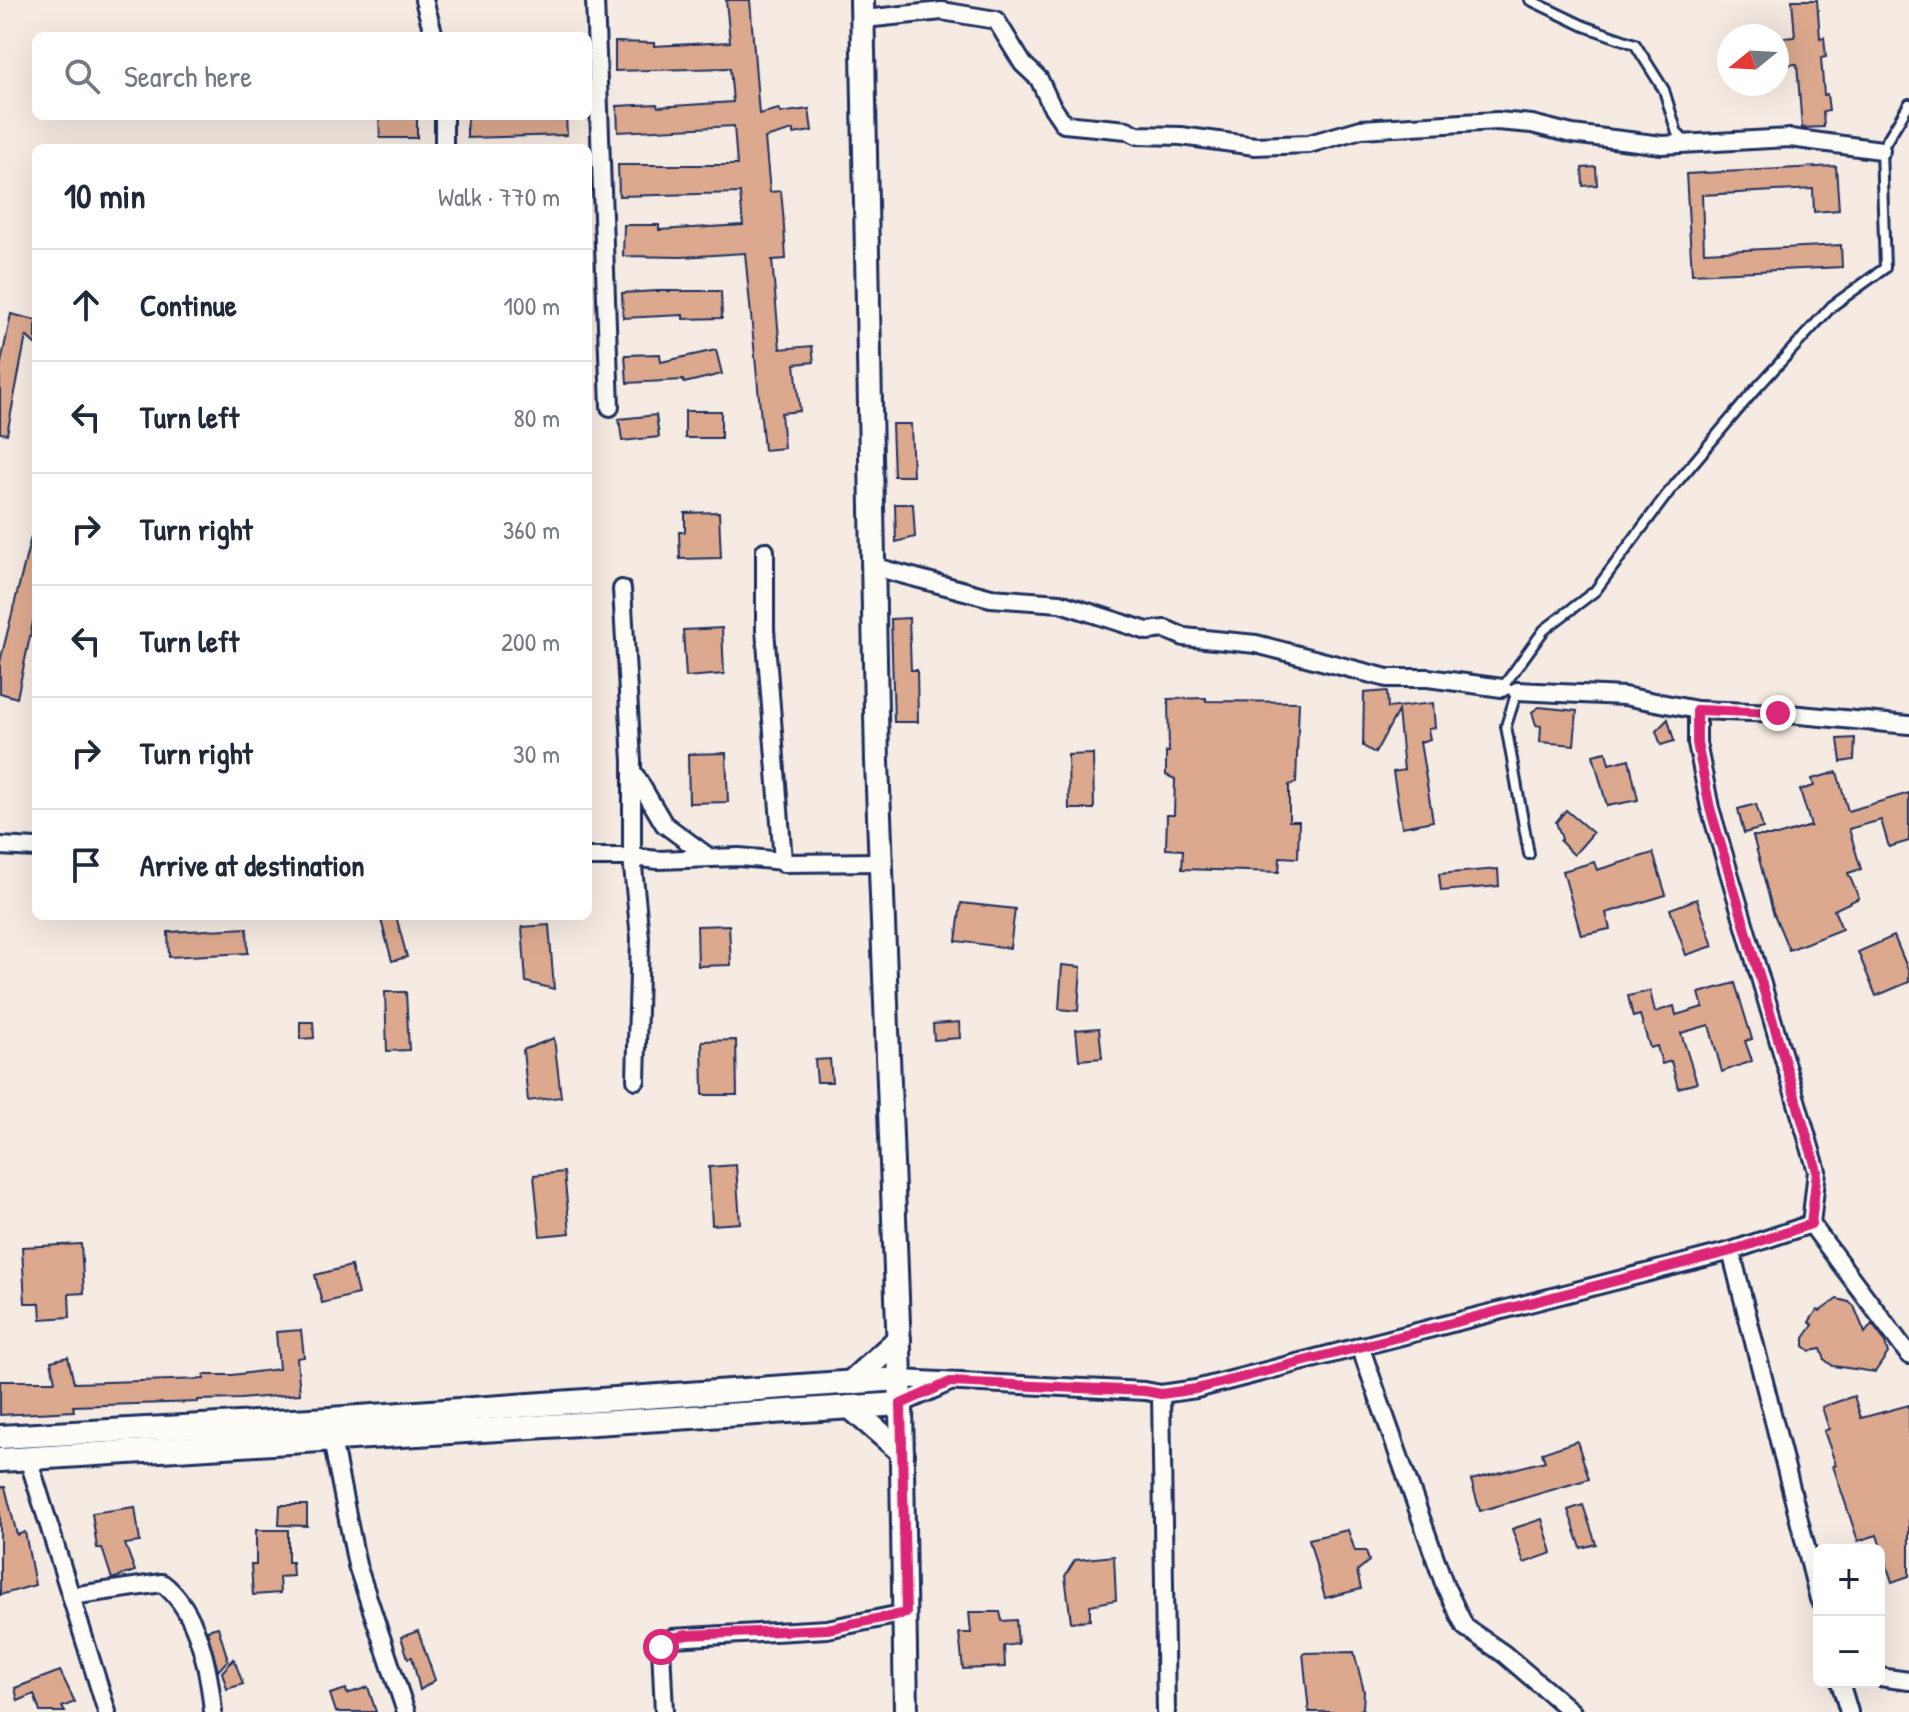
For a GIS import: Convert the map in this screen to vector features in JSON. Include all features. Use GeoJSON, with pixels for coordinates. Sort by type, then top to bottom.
{"type":"FeatureCollection","features":[{"type":"Feature","properties":{"kind":"main road"},"geometry":{"type":"LineString","coordinates":[[863,10],[881,862],[901,1404],[906,1712]]}},
{"type":"Feature","properties":{"kind":"main road"},"geometry":{"type":"LineString","coordinates":[[850,1383],[899,1339]]}},
{"type":"Feature","properties":{"kind":"main road"},"geometry":{"type":"LineString","coordinates":[[0,1460],[332,1440],[458,1421],[900,1379]]}},
{"type":"Feature","properties":{"kind":"main road"},"geometry":{"type":"LineString","coordinates":[[0,1437],[901,1404]]}},
{"type":"Feature","properties":{"kind":"main road"},"geometry":{"type":"LineString","coordinates":[[850,1407],[902,1452]]}},
{"type":"Feature","properties":{"kind":"street"},"geometry":{"type":"LineString","coordinates":[[424,0],[433,32]]}},
{"type":"Feature","properties":{"kind":"street"},"geometry":{"type":"LineString","coordinates":[[595,0],[610,407]]}},
{"type":"Feature","properties":{"kind":"street"},"geometry":{"type":"LineString","coordinates":[[863,10],[942,11],[996,20],[1016,55],[1039,79],[1064,124],[1127,130],[1137,135],[1181,136],[1255,146],[1309,144],[1361,129],[1497,121],[1662,145],[1790,138],[1881,150]]}},
{"type":"Feature","properties":{"kind":"street"},"geometry":{"type":"LineString","coordinates":[[444,120],[444,144]]}},
{"type":"Feature","properties":{"kind":"street"},"geometry":{"type":"LineString","coordinates":[[765,551],[765,629],[783,861]]}},
{"type":"Feature","properties":{"kind":"street"},"geometry":{"type":"LineString","coordinates":[[875,567],[991,598],[1060,603],[1147,631],[1165,629],[1184,637],[1256,644],[1387,678],[1428,678],[1510,690],[1624,696],[1697,710],[1778,713],[1909,725]]}},
{"type":"Feature","properties":{"kind":"street"},"geometry":{"type":"LineString","coordinates":[[622,589],[633,771],[632,857],[640,938],[636,1080]]}},
{"type":"Feature","properties":{"kind":"street"},"geometry":{"type":"LineString","coordinates":[[1697,710],[1697,743],[1710,808],[1817,1171],[1811,1224],[1909,1355]]}},
{"type":"Feature","properties":{"kind":"street"},"geometry":{"type":"LineString","coordinates":[[633,771],[664,824],[710,858]]}},
{"type":"Feature","properties":{"kind":"street"},"geometry":{"type":"LineString","coordinates":[[0,846],[32,848]]}},
{"type":"Feature","properties":{"kind":"street"},"geometry":{"type":"LineString","coordinates":[[592,857],[658,860],[739,857],[783,863],[881,862]]}},
{"type":"Feature","properties":{"kind":"street"},"geometry":{"type":"LineString","coordinates":[[900,1379],[1161,1394],[1196,1389],[1731,1251],[1811,1224]]}},
{"type":"Feature","properties":{"kind":"street"},"geometry":{"type":"LineString","coordinates":[[1731,1251],[1813,1575]]}},
{"type":"Feature","properties":{"kind":"street"},"geometry":{"type":"LineString","coordinates":[[1360,1346],[1445,1586],[1465,1627],[1504,1654],[1572,1712]]}},
{"type":"Feature","properties":{"kind":"street"},"geometry":{"type":"LineString","coordinates":[[901,1404],[950,1382]]}},
{"type":"Feature","properties":{"kind":"street"},"geometry":{"type":"LineString","coordinates":[[1161,1394],[1166,1712]]}},
{"type":"Feature","properties":{"kind":"street"},"geometry":{"type":"LineString","coordinates":[[332,1440],[357,1565],[406,1712]]}},
{"type":"Feature","properties":{"kind":"street"},"geometry":{"type":"LineString","coordinates":[[28,1458],[107,1712]]}},
{"type":"Feature","properties":{"kind":"street"},"geometry":{"type":"LineString","coordinates":[[71,1596],[162,1583],[170,1589],[185,1607],[204,1657],[213,1712]]}},
{"type":"Feature","properties":{"kind":"street"},"geometry":{"type":"LineString","coordinates":[[664,1712],[661,1647],[672,1638],[827,1629],[906,1613]]}},
{"type":"Feature","properties":{"kind":"street"},"geometry":{"type":"LineString","coordinates":[[1885,1678],[1909,1681]]}},
{"type":"Feature","properties":{"kind":"street"},"geometry":{"type":"LineString","coordinates":[[1842,1688],[1849,1712]]}},
{"type":"Feature","properties":{"kind":"lane"},"geometry":{"type":"LineString","coordinates":[[1530,0],[1584,26],[1635,44],[1664,90],[1677,133],[1688,144]]}},
{"type":"Feature","properties":{"kind":"lane"},"geometry":{"type":"LineString","coordinates":[[1529,854],[1506,726],[1510,690],[1544,630],[1595,591],[1668,493],[1763,380],[1832,306],[1885,268],[1881,150],[1909,104]]}},
{"type":"Feature","properties":{"kind":"building"},"geometry":{"type":"Polygon","coordinates":[[[726,0],[750,0],[759,114],[779,109],[780,113],[809,109],[812,131],[793,134],[793,130],[765,138],[770,192],[781,191],[783,212],[786,259],[772,260],[780,349],[812,346],[814,362],[795,364],[800,411],[781,413],[784,448],[764,450],[745,253],[682,257],[623,256],[624,225],[659,225],[659,230],[743,225],[740,193],[619,196],[618,165],[737,165],[734,126],[618,132],[617,106],[657,104],[658,107],[733,102],[730,68],[615,71],[615,42],[654,43],[654,46],[730,42],[726,0]]]}},
{"type":"Feature","properties":{"kind":"building"},"geometry":{"type":"Polygon","coordinates":[[[1792,0],[1817,0],[1820,38],[1824,37],[1826,57],[1821,58],[1824,95],[1827,94],[1829,111],[1823,112],[1824,127],[1802,128],[1797,64],[1789,64],[1789,37],[1795,37],[1792,0]]]}},
{"type":"Feature","properties":{"kind":"building"},"geometry":{"type":"Polygon","coordinates":[[[379,120],[417,120],[417,138],[380,138],[379,120]]]}},
{"type":"Feature","properties":{"kind":"building"},"geometry":{"type":"Polygon","coordinates":[[[467,120],[566,120],[567,135],[467,138],[467,120]]]}},
{"type":"Feature","properties":{"kind":"building"},"geometry":{"type":"Polygon","coordinates":[[[1836,166],[1839,210],[1814,212],[1813,189],[1702,195],[1704,252],[1841,245],[1842,267],[1692,274],[1686,174],[1836,166]]]}},
{"type":"Feature","properties":{"kind":"building"},"geometry":{"type":"Polygon","coordinates":[[[1596,167],[1597,185],[1583,186],[1582,168],[1596,167]]]}},
{"type":"Feature","properties":{"kind":"building"},"geometry":{"type":"Polygon","coordinates":[[[721,291],[722,318],[683,319],[683,315],[623,318],[622,293],[721,291]]]}},
{"type":"Feature","properties":{"kind":"building"},"geometry":{"type":"Polygon","coordinates":[[[11,314],[32,319],[32,341],[26,336],[7,434],[0,433],[0,368],[11,314]]]}},
{"type":"Feature","properties":{"kind":"building"},"geometry":{"type":"Polygon","coordinates":[[[716,350],[722,374],[684,383],[683,380],[627,383],[625,355],[660,354],[661,362],[716,350]]]}},
{"type":"Feature","properties":{"kind":"building"},"geometry":{"type":"Polygon","coordinates":[[[685,411],[721,411],[721,438],[685,438],[685,411]]]}},
{"type":"Feature","properties":{"kind":"building"},"geometry":{"type":"Polygon","coordinates":[[[656,415],[659,437],[622,441],[619,419],[656,415]]]}},
{"type":"Feature","properties":{"kind":"building"},"geometry":{"type":"Polygon","coordinates":[[[892,424],[911,424],[913,476],[894,476],[892,424]]]}},
{"type":"Feature","properties":{"kind":"building"},"geometry":{"type":"Polygon","coordinates":[[[895,504],[913,504],[915,537],[896,542],[895,504]]]}},
{"type":"Feature","properties":{"kind":"building"},"geometry":{"type":"Polygon","coordinates":[[[719,512],[721,558],[680,559],[679,532],[685,532],[685,513],[719,512]]]}},
{"type":"Feature","properties":{"kind":"building"},"geometry":{"type":"Polygon","coordinates":[[[32,537],[32,627],[17,698],[0,693],[0,662],[32,537]]]}},
{"type":"Feature","properties":{"kind":"building"},"geometry":{"type":"Polygon","coordinates":[[[909,618],[911,670],[917,670],[918,722],[894,722],[891,619],[909,618]]]}},
{"type":"Feature","properties":{"kind":"building"},"geometry":{"type":"Polygon","coordinates":[[[722,628],[724,674],[686,677],[683,630],[722,628]]]}},
{"type":"Feature","properties":{"kind":"building"},"geometry":{"type":"Polygon","coordinates":[[[1387,691],[1388,708],[1433,703],[1435,728],[1428,729],[1430,739],[1420,742],[1433,821],[1402,827],[1393,772],[1404,770],[1398,711],[1375,753],[1363,746],[1364,693],[1387,691]]]}},
{"type":"Feature","properties":{"kind":"building"},"geometry":{"type":"Polygon","coordinates":[[[1206,698],[1206,701],[1299,702],[1296,783],[1289,785],[1289,821],[1299,821],[1298,858],[1280,857],[1279,872],[1182,869],[1183,850],[1166,849],[1167,815],[1174,815],[1175,779],[1166,775],[1168,699],[1206,698]]]}},
{"type":"Feature","properties":{"kind":"building"},"geometry":{"type":"Polygon","coordinates":[[[1539,707],[1577,711],[1574,745],[1540,742],[1541,726],[1536,725],[1532,712],[1539,707]]]}},
{"type":"Feature","properties":{"kind":"building"},"geometry":{"type":"Polygon","coordinates":[[[1668,719],[1674,741],[1661,745],[1656,731],[1668,719]]]}},
{"type":"Feature","properties":{"kind":"building"},"geometry":{"type":"Polygon","coordinates":[[[1855,738],[1854,760],[1841,762],[1838,739],[1855,738]]]}},
{"type":"Feature","properties":{"kind":"building"},"geometry":{"type":"Polygon","coordinates":[[[1606,752],[1609,764],[1629,759],[1638,800],[1607,806],[1593,755],[1606,752]]]}},
{"type":"Feature","properties":{"kind":"building"},"geometry":{"type":"Polygon","coordinates":[[[726,753],[728,802],[689,803],[688,754],[726,753]]]}},
{"type":"Feature","properties":{"kind":"building"},"geometry":{"type":"Polygon","coordinates":[[[1093,754],[1094,809],[1069,809],[1068,755],[1093,754]]]}},
{"type":"Feature","properties":{"kind":"building"},"geometry":{"type":"Polygon","coordinates":[[[1837,772],[1848,811],[1909,793],[1909,841],[1889,847],[1881,820],[1849,829],[1861,869],[1848,873],[1859,898],[1834,910],[1842,929],[1789,950],[1773,912],[1753,836],[1777,836],[1811,826],[1800,790],[1814,786],[1812,779],[1837,772]]]}},
{"type":"Feature","properties":{"kind":"building"},"geometry":{"type":"Polygon","coordinates":[[[1756,804],[1763,828],[1744,833],[1738,809],[1756,804]]]}},
{"type":"Feature","properties":{"kind":"building"},"geometry":{"type":"Polygon","coordinates":[[[1566,810],[1593,833],[1574,855],[1560,841],[1556,822],[1566,810]]]}},
{"type":"Feature","properties":{"kind":"building"},"geometry":{"type":"Polygon","coordinates":[[[1653,853],[1666,895],[1606,913],[1610,929],[1581,935],[1563,871],[1594,862],[1597,870],[1653,853]]]}},
{"type":"Feature","properties":{"kind":"building"},"geometry":{"type":"Polygon","coordinates":[[[1498,869],[1499,886],[1441,891],[1439,874],[1498,869]]]}},
{"type":"Feature","properties":{"kind":"building"},"geometry":{"type":"Polygon","coordinates":[[[1697,899],[1713,946],[1686,955],[1670,909],[1697,899]]]}},
{"type":"Feature","properties":{"kind":"building"},"geometry":{"type":"Polygon","coordinates":[[[961,903],[1015,909],[1010,948],[956,941],[961,903]]]}},
{"type":"Feature","properties":{"kind":"building"},"geometry":{"type":"Polygon","coordinates":[[[381,920],[397,920],[407,957],[392,961],[381,920]]]}},
{"type":"Feature","properties":{"kind":"building"},"geometry":{"type":"Polygon","coordinates":[[[549,925],[554,989],[526,982],[522,927],[549,925]]]}},
{"type":"Feature","properties":{"kind":"building"},"geometry":{"type":"Polygon","coordinates":[[[729,925],[731,965],[698,966],[697,926],[729,925]]]}},
{"type":"Feature","properties":{"kind":"building"},"geometry":{"type":"Polygon","coordinates":[[[247,928],[248,953],[169,957],[168,932],[247,928]]]}},
{"type":"Feature","properties":{"kind":"building"},"geometry":{"type":"Polygon","coordinates":[[[1894,936],[1909,972],[1909,982],[1876,996],[1858,952],[1894,936]]]}},
{"type":"Feature","properties":{"kind":"building"},"geometry":{"type":"Polygon","coordinates":[[[1062,965],[1081,967],[1078,1011],[1059,1009],[1062,965]]]}},
{"type":"Feature","properties":{"kind":"building"},"geometry":{"type":"Polygon","coordinates":[[[1735,983],[1752,1039],[1745,1041],[1752,1061],[1722,1072],[1709,1025],[1681,1033],[1697,1083],[1678,1088],[1671,1061],[1662,1064],[1657,1046],[1650,1048],[1640,1015],[1633,1017],[1628,996],[1650,991],[1655,1012],[1674,1006],[1676,1015],[1703,1007],[1699,993],[1735,983]]]}},
{"type":"Feature","properties":{"kind":"building"},"geometry":{"type":"Polygon","coordinates":[[[385,992],[406,992],[409,1050],[387,1051],[385,992]]]}},
{"type":"Feature","properties":{"kind":"building"},"geometry":{"type":"Polygon","coordinates":[[[300,1022],[313,1022],[314,1038],[300,1039],[300,1022]]]}},
{"type":"Feature","properties":{"kind":"building"},"geometry":{"type":"Polygon","coordinates":[[[959,1022],[960,1038],[934,1040],[933,1024],[959,1022]]]}},
{"type":"Feature","properties":{"kind":"building"},"geometry":{"type":"Polygon","coordinates":[[[1099,1028],[1102,1058],[1079,1060],[1076,1030],[1099,1028]]]}},
{"type":"Feature","properties":{"kind":"building"},"geometry":{"type":"Polygon","coordinates":[[[554,1038],[561,1097],[528,1101],[523,1050],[554,1038]]]}},
{"type":"Feature","properties":{"kind":"building"},"geometry":{"type":"Polygon","coordinates":[[[736,1040],[737,1095],[703,1095],[702,1041],[736,1040]]]}},
{"type":"Feature","properties":{"kind":"building"},"geometry":{"type":"Polygon","coordinates":[[[830,1059],[832,1082],[817,1082],[815,1060],[830,1059]]]}},
{"type":"Feature","properties":{"kind":"building"},"geometry":{"type":"Polygon","coordinates":[[[736,1165],[740,1223],[712,1225],[709,1167],[736,1165]]]}},
{"type":"Feature","properties":{"kind":"building"},"geometry":{"type":"Polygon","coordinates":[[[564,1172],[570,1233],[540,1236],[534,1175],[564,1172]]]}},
{"type":"Feature","properties":{"kind":"building"},"geometry":{"type":"Polygon","coordinates":[[[81,1244],[84,1293],[69,1294],[70,1317],[41,1319],[40,1303],[25,1303],[22,1247],[81,1244]]]}},
{"type":"Feature","properties":{"kind":"building"},"geometry":{"type":"Polygon","coordinates":[[[351,1266],[358,1294],[322,1303],[315,1275],[351,1266]]]}},
{"type":"Feature","properties":{"kind":"building"},"geometry":{"type":"Polygon","coordinates":[[[1837,1299],[1854,1306],[1865,1333],[1872,1324],[1884,1340],[1888,1353],[1875,1372],[1833,1366],[1825,1360],[1821,1349],[1810,1351],[1804,1346],[1804,1338],[1813,1325],[1809,1322],[1817,1310],[1837,1299]]]}},
{"type":"Feature","properties":{"kind":"building"},"geometry":{"type":"Polygon","coordinates":[[[301,1330],[304,1357],[297,1358],[300,1394],[198,1402],[73,1406],[74,1411],[0,1415],[0,1381],[55,1381],[51,1361],[68,1357],[74,1383],[204,1379],[204,1375],[279,1369],[276,1332],[301,1330]]]}},
{"type":"Feature","properties":{"kind":"building"},"geometry":{"type":"Polygon","coordinates":[[[1854,1396],[1861,1418],[1909,1405],[1909,1576],[1892,1582],[1885,1560],[1885,1544],[1880,1544],[1877,1535],[1858,1541],[1833,1466],[1836,1465],[1824,1431],[1829,1429],[1822,1407],[1854,1396]]]}},
{"type":"Feature","properties":{"kind":"building"},"geometry":{"type":"Polygon","coordinates":[[[1577,1441],[1589,1479],[1480,1511],[1471,1480],[1545,1461],[1542,1453],[1577,1441]]]}},
{"type":"Feature","properties":{"kind":"building"},"geometry":{"type":"Polygon","coordinates":[[[0,1487],[5,1487],[17,1535],[25,1532],[35,1585],[0,1595],[0,1487]]]}},
{"type":"Feature","properties":{"kind":"building"},"geometry":{"type":"Polygon","coordinates":[[[280,1505],[307,1505],[307,1526],[279,1525],[280,1505]]]}},
{"type":"Feature","properties":{"kind":"building"},"geometry":{"type":"Polygon","coordinates":[[[1583,1505],[1596,1544],[1581,1548],[1568,1510],[1583,1505]]]}},
{"type":"Feature","properties":{"kind":"building"},"geometry":{"type":"Polygon","coordinates":[[[135,1507],[140,1542],[125,1544],[135,1571],[112,1579],[102,1548],[97,1548],[92,1513],[135,1507]]]}},
{"type":"Feature","properties":{"kind":"building"},"geometry":{"type":"Polygon","coordinates":[[[1542,1519],[1552,1553],[1524,1563],[1512,1529],[1542,1519]]]}},
{"type":"Feature","properties":{"kind":"building"},"geometry":{"type":"Polygon","coordinates":[[[256,1530],[288,1530],[288,1562],[292,1562],[293,1576],[279,1577],[280,1593],[253,1595],[251,1565],[256,1565],[256,1530]]]}},
{"type":"Feature","properties":{"kind":"building"},"geometry":{"type":"Polygon","coordinates":[[[1348,1530],[1355,1551],[1366,1551],[1369,1561],[1357,1571],[1361,1589],[1325,1598],[1309,1539],[1348,1530]]]}},
{"type":"Feature","properties":{"kind":"building"},"geometry":{"type":"Polygon","coordinates":[[[1114,1556],[1116,1600],[1090,1605],[1090,1620],[1071,1622],[1065,1576],[1075,1560],[1114,1556]]]}},
{"type":"Feature","properties":{"kind":"building"},"geometry":{"type":"Polygon","coordinates":[[[969,1612],[1000,1612],[1002,1621],[1016,1620],[1018,1644],[1004,1646],[1005,1667],[963,1669],[959,1633],[971,1633],[969,1612]]]}},
{"type":"Feature","properties":{"kind":"building"},"geometry":{"type":"Polygon","coordinates":[[[218,1627],[228,1660],[218,1671],[207,1630],[218,1627]]]}},
{"type":"Feature","properties":{"kind":"building"},"geometry":{"type":"Polygon","coordinates":[[[418,1631],[435,1680],[420,1690],[412,1657],[408,1658],[401,1637],[418,1631]]]}},
{"type":"Feature","properties":{"kind":"building"},"geometry":{"type":"Polygon","coordinates":[[[1354,1652],[1364,1691],[1363,1708],[1358,1712],[1309,1712],[1303,1653],[1354,1652]]]}},
{"type":"Feature","properties":{"kind":"building"},"geometry":{"type":"Polygon","coordinates":[[[234,1659],[243,1684],[227,1689],[222,1672],[234,1659]]]}},
{"type":"Feature","properties":{"kind":"building"},"geometry":{"type":"Polygon","coordinates":[[[60,1671],[75,1702],[62,1707],[65,1712],[40,1712],[34,1694],[18,1701],[15,1688],[60,1671]]]}},
{"type":"Feature","properties":{"kind":"building"},"geometry":{"type":"Polygon","coordinates":[[[368,1687],[376,1712],[336,1712],[330,1694],[346,1689],[347,1694],[368,1687]]]}},
{"type":"Feature","properties":{"kind":"route"},"geometry":{"type":"LineString","coordinates":[[661,1647],[672,1638],[687,1635],[827,1629],[906,1613],[901,1404],[950,1382],[1161,1394],[1196,1389],[1731,1251],[1811,1224],[1817,1171],[1710,808],[1697,743],[1697,710],[1778,713]]}}]}
